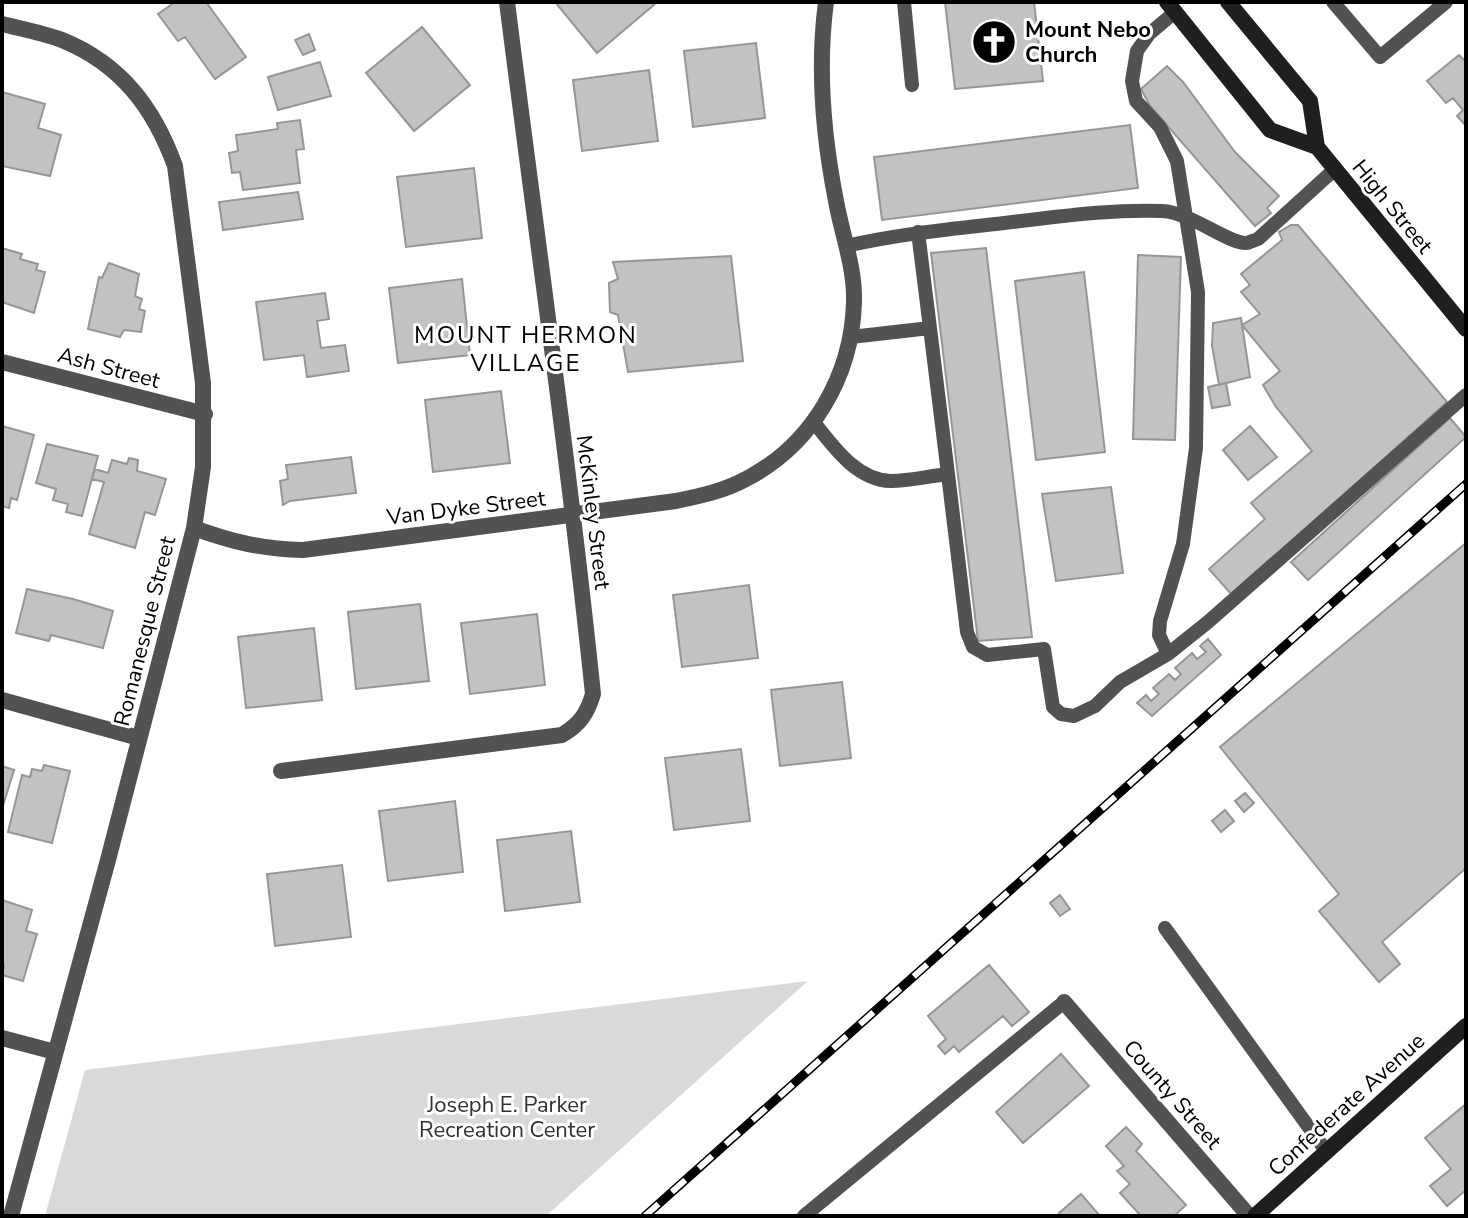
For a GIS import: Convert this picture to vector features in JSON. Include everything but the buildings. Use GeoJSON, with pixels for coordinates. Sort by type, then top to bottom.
{"type":"FeatureCollection","features":[{"type":"Feature","properties":{"kind":"main road"},"geometry":{"type":"LineString","coordinates":[[1171,7],[1270,130],[1317,147],[1310,101],[1228,2]]}},
{"type":"Feature","properties":{"kind":"main road","name":"High Street"},"geometry":{"type":"LineString","coordinates":[[1317,147],[1466,329]]}},
{"type":"Feature","properties":{"kind":"main road","name":"Confederate Avenue"},"geometry":{"type":"LineString","coordinates":[[1255,1216],[1466,1026]]}},
{"type":"Feature","properties":{"kind":"street","name":"McKinley Street"},"geometry":{"type":"LineString","coordinates":[[281,771],[562,735],[577,725],[588,711],[593,694],[574,515],[507,2]]}},
{"type":"Feature","properties":{"kind":"street","name":"Van Dyke Street"},"geometry":{"type":"LineString","coordinates":[[194,528],[231,542],[271,549],[303,550],[676,501],[712,493],[746,479],[777,459],[825,405],[841,372],[851,337],[854,300],[825,139],[821,73],[826,2]]}},
{"type":"Feature","properties":{"kind":"street","name":"Romanesque Street"},"geometry":{"type":"LineString","coordinates":[[2,24],[61,40],[92,55],[121,76],[144,103],[163,133],[175,166],[205,414],[203,467],[194,528],[11,1216]]}},
{"type":"Feature","properties":{"kind":"street","name":"Ash Street"},"geometry":{"type":"LineString","coordinates":[[2,362],[205,414]]}},
{"type":"Feature","properties":{"kind":"street"},"geometry":{"type":"LineString","coordinates":[[2,700],[139,738]]}},
{"type":"Feature","properties":{"kind":"street","name":"County Street"},"geometry":{"type":"LineString","coordinates":[[1064,1002],[1249,1216]]}},
{"type":"Feature","properties":{"kind":"street"},"geometry":{"type":"LineString","coordinates":[[2,1038],[55,1052]]}},
{"type":"Feature","properties":{"kind":"lane"},"geometry":{"type":"LineString","coordinates":[[904,2],[912,85]]}},
{"type":"Feature","properties":{"kind":"lane"},"geometry":{"type":"LineString","coordinates":[[1340,5],[1380,57],[1446,2]]}},
{"type":"Feature","properties":{"kind":"lane"},"geometry":{"type":"LineString","coordinates":[[1168,654],[1159,635],[1160,621],[1183,544],[1196,448],[1198,292],[1177,161],[1160,127],[1136,101],[1132,81],[1137,51],[1171,7]]}},
{"type":"Feature","properties":{"kind":"lane"},"geometry":{"type":"LineString","coordinates":[[845,241],[1137,210],[1173,211],[1236,242],[1247,243],[1258,239],[1335,169]]}},
{"type":"Feature","properties":{"kind":"lane"},"geometry":{"type":"LineString","coordinates":[[918,232],[967,632],[973,647],[987,655],[1044,649],[1053,707],[1061,714],[1074,716],[1086,713],[1120,682],[1168,654],[1264,574],[1466,395]]}},
{"type":"Feature","properties":{"kind":"lane"},"geometry":{"type":"LineString","coordinates":[[851,337],[930,328]]}},
{"type":"Feature","properties":{"kind":"lane"},"geometry":{"type":"LineString","coordinates":[[813,421],[847,460],[864,474],[892,481],[948,474]]}},
{"type":"Feature","properties":{"kind":"lane"},"geometry":{"type":"LineString","coordinates":[[1165,928],[1326,1151]]}},
{"type":"Feature","properties":{"kind":"lane"},"geometry":{"type":"LineString","coordinates":[[804,1216],[1064,1002]]}},
{"type":"Feature","properties":{"kind":"green space","name":"Joseph E. Parker Recreation Center"},"geometry":{"type":"Polygon","coordinates":[[[808,981],[546,1216],[45,1216],[85,1070],[808,981]]]}},
{"type":"Feature","properties":{"kind":"railway"},"geometry":{"type":"LineString","coordinates":[[645,1216],[1466,484]]}},
{"type":"Feature","properties":{"kind":"place","name":"Mount Nebo Church"},"geometry":{"type":"Point","coordinates":[994,42]}},
{"type":"Feature","properties":{"kind":"district","name":"MOUNT HERMON VILLAGE"},"geometry":{"type":"Point","coordinates":[526,349]}}]}
